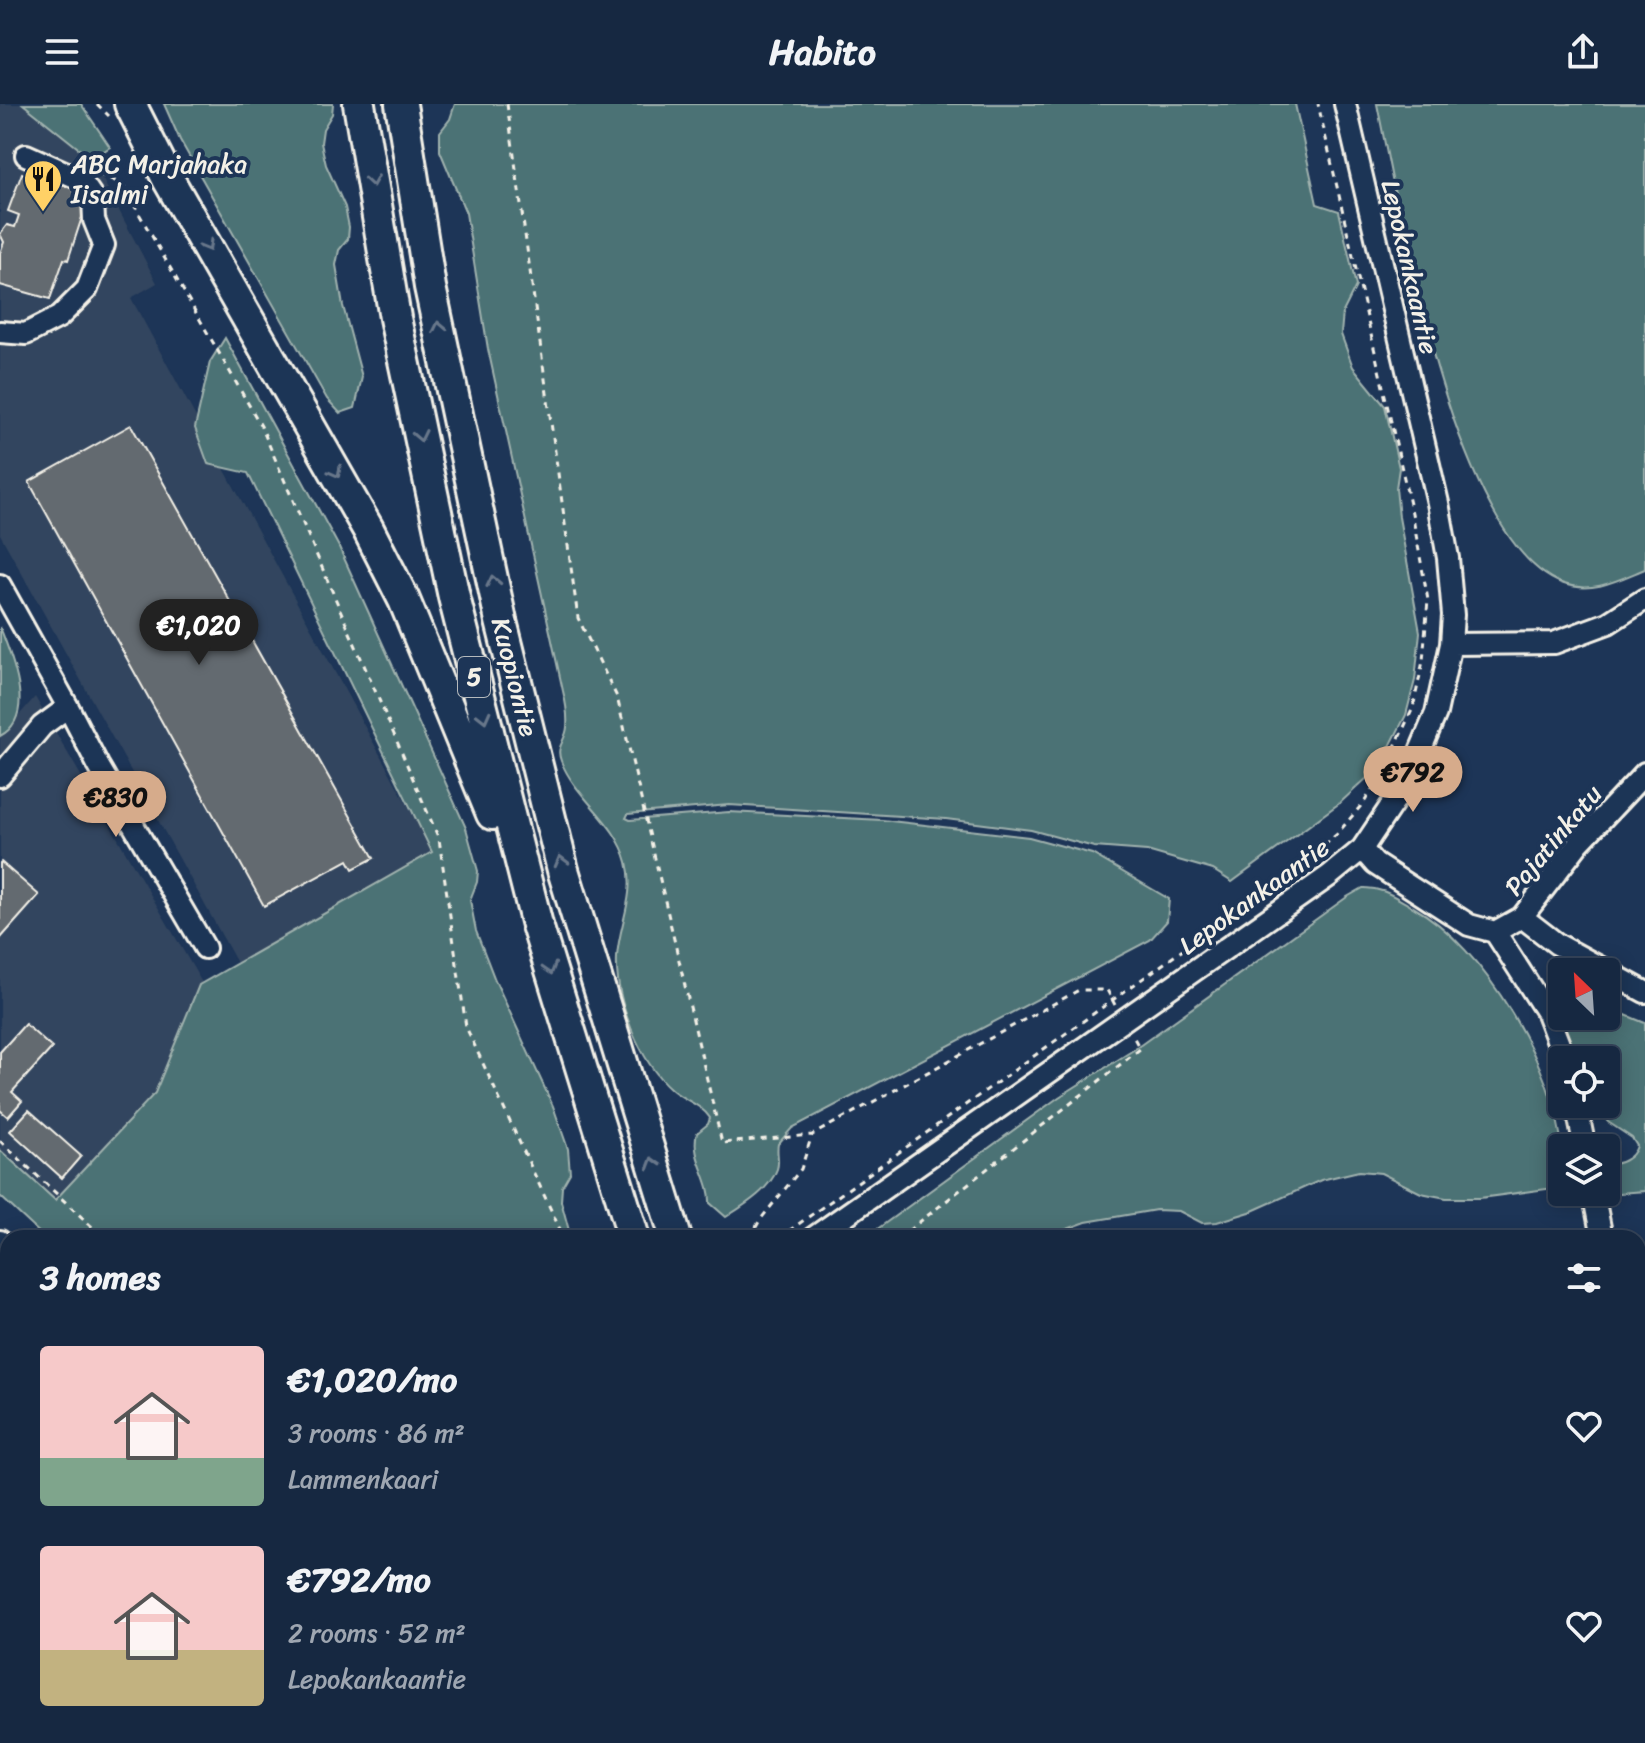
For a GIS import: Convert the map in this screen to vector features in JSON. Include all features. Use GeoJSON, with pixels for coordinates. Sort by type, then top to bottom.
{"type":"FeatureCollection","features":[{"type":"Feature","properties":{"kind":"highway"},"geometry":{"type":"LineString","coordinates":[[130,104],[168,179],[322,446],[404,600],[537,925]]}},
{"type":"Feature","properties":{"kind":"highway","name":"Kuopiontie"},"geometry":{"type":"LineString","coordinates":[[359,104],[395,318],[454,597],[537,925],[632,1230]]}},
{"type":"Feature","properties":{"kind":"highway","name":"Kuopiontie"},"geometry":{"type":"LineString","coordinates":[[401,104],[430,287],[501,621],[563,870],[674,1230]]}},
{"type":"Feature","properties":{"kind":"highway"},"geometry":{"type":"LineString","coordinates":[[418,104],[430,287]]}},
{"type":"Feature","properties":{"kind":"street","name":"Lepokankaantie"},"geometry":{"type":"LineString","coordinates":[[824,1230],[1239,941],[1362,849],[1407,782],[1422,750],[1436,713],[1451,644],[1453,615],[1448,558],[1438,503],[1345,104]]}},
{"type":"Feature","properties":{"kind":"street"},"geometry":{"type":"LineString","coordinates":[[0,332],[26,334],[59,317],[87,289],[104,245],[94,220],[93,198],[80,179],[26,155]]}},
{"type":"Feature","properties":{"kind":"street"},"geometry":{"type":"LineString","coordinates":[[0,585],[98,765],[205,948]]}},
{"type":"Feature","properties":{"kind":"street"},"geometry":{"type":"LineString","coordinates":[[1451,644],[1554,643],[1608,623],[1645,599]]}},
{"type":"Feature","properties":{"kind":"street"},"geometry":{"type":"LineString","coordinates":[[0,776],[42,726],[68,707]]}},
{"type":"Feature","properties":{"kind":"street","name":"Pajatinkatu"},"geometry":{"type":"LineString","coordinates":[[1495,932],[1522,917],[1579,843],[1645,773]]}},
{"type":"Feature","properties":{"kind":"street"},"geometry":{"type":"LineString","coordinates":[[1362,849],[1375,864],[1469,925],[1495,932],[1547,1013],[1560,1046]]}},
{"type":"Feature","properties":{"kind":"street"},"geometry":{"type":"LineString","coordinates":[[1522,917],[1557,944],[1645,992]]}},
{"type":"Feature","properties":{"kind":"street"},"geometry":{"type":"LineString","coordinates":[[1596,1206],[1600,1230]]}},
{"type":"Feature","properties":{"kind":"path"},"geometry":{"type":"LineString","coordinates":[[507,104],[578,618],[617,697],[722,1143],[812,1135],[801,1169],[754,1230]]}},
{"type":"Feature","properties":{"kind":"path"},"geometry":{"type":"LineString","coordinates":[[790,1230],[1306,862],[1337,834],[1365,801],[1386,766],[1413,708],[1423,661],[1428,600],[1415,526],[1318,104]]}},
{"type":"Feature","properties":{"kind":"path"},"geometry":{"type":"LineString","coordinates":[[94,172],[122,184],[261,426],[439,839],[466,1027],[560,1230]]}},
{"type":"Feature","properties":{"kind":"path"},"geometry":{"type":"LineString","coordinates":[[0,1141],[95,1230]]}},
{"type":"Feature","properties":{"kind":"shaded area"},"geometry":{"type":"Polygon","coordinates":[[[0,104],[23,104],[92,159],[157,283],[131,298],[433,852],[237,963],[0,534],[0,104]]]}},
{"type":"Feature","properties":{"kind":"shaded area"},"geometry":{"type":"Polygon","coordinates":[[[35,697],[225,1022],[71,1219],[0,1153],[0,737],[35,697]]]}},
{"type":"Feature","properties":{"kind":"green space"},"geometry":{"type":"Polygon","coordinates":[[[23,104],[81,104],[110,147],[92,159],[23,104]]]}},
{"type":"Feature","properties":{"kind":"green space"},"geometry":{"type":"Polygon","coordinates":[[[164,104],[333,104],[321,143],[326,165],[345,207],[349,227],[348,239],[339,250],[336,265],[343,306],[362,377],[355,408],[340,413],[327,399],[180,140],[164,104]]]}},
{"type":"Feature","properties":{"kind":"green space"},"geometry":{"type":"Polygon","coordinates":[[[455,104],[1295,104],[1317,204],[1339,211],[1356,286],[1343,312],[1341,334],[1353,367],[1385,406],[1399,468],[1396,488],[1399,517],[1420,632],[1415,680],[1406,715],[1380,766],[1341,802],[1232,882],[1213,870],[1147,851],[1094,847],[1031,830],[946,819],[729,805],[628,814],[626,818],[630,820],[729,812],[882,820],[1029,837],[1092,854],[1169,899],[1167,921],[1150,940],[792,1128],[778,1144],[778,1166],[768,1184],[726,1217],[710,1203],[696,1151],[697,1133],[708,1124],[710,1118],[659,1077],[639,1046],[625,1010],[617,974],[618,945],[630,887],[622,847],[576,787],[559,756],[567,727],[565,700],[488,349],[466,213],[440,151],[440,132],[450,119],[455,104]]]}},
{"type":"Feature","properties":{"kind":"green space"},"geometry":{"type":"Polygon","coordinates":[[[1377,104],[1645,104],[1645,569],[1595,587],[1564,584],[1525,557],[1491,508],[1462,443],[1438,369],[1417,292],[1377,104]]]}},
{"type":"Feature","properties":{"kind":"green space"},"geometry":{"type":"Polygon","coordinates":[[[225,338],[339,547],[466,828],[478,871],[470,900],[476,931],[553,1106],[568,1149],[570,1173],[562,1187],[561,1201],[569,1230],[36,1230],[0,1196],[0,1150],[55,1200],[155,1093],[199,985],[432,852],[248,473],[208,464],[195,428],[210,362],[225,338]]]}},
{"type":"Feature","properties":{"kind":"green space"},"geometry":{"type":"Polygon","coordinates":[[[0,627],[15,669],[20,700],[18,715],[11,727],[0,736],[0,627]]]}},
{"type":"Feature","properties":{"kind":"green space"},"geometry":{"type":"Polygon","coordinates":[[[1363,888],[1377,889],[1440,925],[1490,980],[1512,1013],[1546,1084],[1548,1118],[1557,1118],[1560,1134],[1548,1134],[1548,1189],[1480,1198],[1446,1198],[1421,1193],[1381,1173],[1359,1171],[1321,1180],[1250,1212],[1217,1222],[1202,1223],[1179,1211],[1156,1210],[1086,1222],[1064,1230],[876,1230],[1059,1097],[1135,1049],[1347,897],[1363,888]]]}},
{"type":"Feature","properties":{"kind":"green space"},"geometry":{"type":"Polygon","coordinates":[[[1620,1013],[1645,1023],[1645,1191],[1620,1193],[1620,1162],[1632,1154],[1637,1146],[1632,1138],[1605,1118],[1620,1118],[1620,1046],[1570,1046],[1566,1030],[1620,1030],[1620,1013]]]}},
{"type":"Feature","properties":{"kind":"building"},"geometry":{"type":"Polygon","coordinates":[[[31,170],[83,191],[80,200],[87,202],[68,260],[64,259],[50,299],[0,285],[0,253],[4,242],[0,234],[7,225],[15,227],[19,215],[8,211],[22,173],[29,176],[31,170]]]}},
{"type":"Feature","properties":{"kind":"building"},"geometry":{"type":"Polygon","coordinates":[[[131,425],[374,858],[353,869],[348,860],[264,906],[29,482],[131,425]]]}},
{"type":"Feature","properties":{"kind":"building"},"geometry":{"type":"Polygon","coordinates":[[[0,863],[39,895],[0,939],[0,863]]]}},
{"type":"Feature","properties":{"kind":"building"},"geometry":{"type":"Polygon","coordinates":[[[25,1024],[52,1048],[12,1092],[22,1101],[8,1117],[0,1110],[0,1052],[25,1024]]]}},
{"type":"Feature","properties":{"kind":"building"},"geometry":{"type":"Polygon","coordinates":[[[29,1110],[81,1156],[62,1178],[10,1131],[29,1110]]]}},
{"type":"Feature","properties":{"kind":"place","name":"ABC Marjahaka Iisalmi"},"geometry":{"type":"Point","coordinates":[43,213]}}]}
